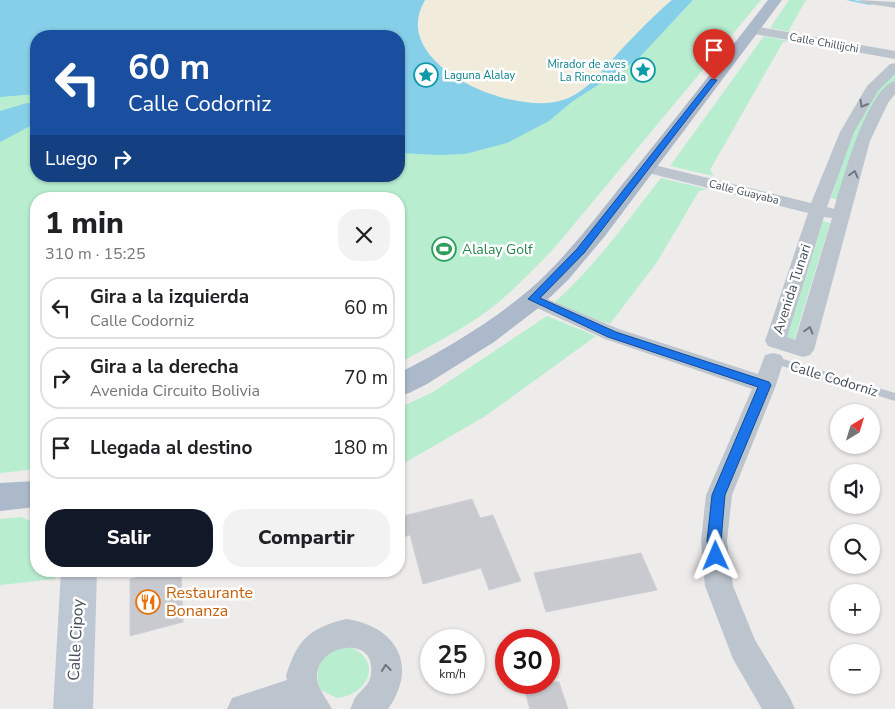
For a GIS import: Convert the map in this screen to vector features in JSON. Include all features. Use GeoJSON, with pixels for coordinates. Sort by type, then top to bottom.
{"type":"FeatureCollection","features":[{"type":"Feature","properties":{"kind":"main road"},"geometry":{"type":"LineString","coordinates":[[405,383],[448,360],[493,330],[533,299],[580,251],[775,0]]}},
{"type":"Feature","properties":{"kind":"main road"},"geometry":{"type":"LineString","coordinates":[[0,497],[30,494]]}},
{"type":"Feature","properties":{"kind":"main road","name":"Calle Cipoy"},"geometry":{"type":"LineString","coordinates":[[73,709],[80,577]]}},
{"type":"Feature","properties":{"kind":"street"},"geometry":{"type":"LineString","coordinates":[[864,0],[895,5]]}},
{"type":"Feature","properties":{"kind":"street","name":"Calle Chillijchi"},"geometry":{"type":"LineString","coordinates":[[753,30],[895,55]]}},
{"type":"Feature","properties":{"kind":"street","name":"Avenida Tunari"},"geometry":{"type":"LineString","coordinates":[[895,67],[872,89],[847,132],[817,210],[775,341],[803,350],[862,141],[881,102],[895,85]]}},
{"type":"Feature","properties":{"kind":"street","name":"Calle Guayaba"},"geometry":{"type":"LineString","coordinates":[[646,168],[842,216]]}},
{"type":"Feature","properties":{"kind":"street"},"geometry":{"type":"LineString","coordinates":[[533,299],[612,334],[765,385]]}},
{"type":"Feature","properties":{"kind":"street"},"geometry":{"type":"LineString","coordinates":[[773,360],[765,385],[719,495],[714,541],[719,586],[744,648],[778,709]]}},
{"type":"Feature","properties":{"kind":"street"},"geometry":{"type":"LineString","coordinates":[[243,709],[310,700],[301,678],[302,670],[311,651],[321,641],[334,635],[348,632],[361,634],[373,641],[382,651],[386,663],[387,678],[383,691],[374,703],[366,709]]}},
{"type":"Feature","properties":{"kind":"lane","name":"Calle Codorniz"},"geometry":{"type":"LineString","coordinates":[[773,360],[895,398]]}},
{"type":"Feature","properties":{"kind":"green space"},"geometry":{"type":"Polygon","coordinates":[[[0,0],[30,30],[30,182],[405,182],[405,50],[573,101],[636,55],[693,0],[761,0],[556,246],[529,274],[500,301],[479,317],[405,360],[405,192],[30,192],[30,470],[0,473],[0,0]]]}},
{"type":"Feature","properties":{"kind":"green space"},"geometry":{"type":"Polygon","coordinates":[[[789,0],[806,0],[789,30],[791,32],[770,28],[789,0]]]}},
{"type":"Feature","properties":{"kind":"green space"},"geometry":{"type":"Polygon","coordinates":[[[764,36],[789,41],[783,42],[710,170],[714,176],[670,166],[764,36]]]}},
{"type":"Feature","properties":{"kind":"green space"},"geometry":{"type":"Polygon","coordinates":[[[895,74],[895,80],[884,91],[838,200],[831,198],[851,135],[877,89],[895,74]]]}},
{"type":"Feature","properties":{"kind":"green space"},"geometry":{"type":"Polygon","coordinates":[[[661,178],[707,189],[699,191],[657,262],[610,324],[579,314],[555,302],[598,258],[661,178]]]}},
{"type":"Feature","properties":{"kind":"green space"},"geometry":{"type":"Polygon","coordinates":[[[823,221],[830,223],[794,340],[785,337],[823,221]]]}},
{"type":"Feature","properties":{"kind":"green space"},"geometry":{"type":"Polygon","coordinates":[[[547,316],[596,336],[484,417],[405,463],[405,405],[433,392],[547,316]]]}},
{"type":"Feature","properties":{"kind":"green space"},"geometry":{"type":"Polygon","coordinates":[[[21,517],[30,521],[30,577],[55,577],[55,579],[0,585],[0,519],[21,517]]]}},
{"type":"Feature","properties":{"kind":"green space"},"geometry":{"type":"Polygon","coordinates":[[[350,647],[367,660],[369,668],[368,677],[357,691],[348,696],[337,698],[321,690],[318,666],[328,652],[337,648],[350,647]]]}},
{"type":"Feature","properties":{"kind":"sand"},"geometry":{"type":"Polygon","coordinates":[[[425,0],[672,0],[644,26],[588,85],[566,99],[544,103],[518,101],[490,94],[462,81],[440,65],[424,46],[418,24],[425,0]]]}},
{"type":"Feature","properties":{"kind":"water","name":"Laguna Alalay"},"geometry":{"type":"Polygon","coordinates":[[[0,0],[425,0],[418,24],[424,46],[440,65],[463,81],[490,94],[518,101],[544,103],[566,99],[582,90],[672,0],[693,0],[637,60],[573,101],[549,121],[507,143],[465,154],[405,153],[405,30],[30,30],[30,94],[0,97],[0,0]]]}},
{"type":"Feature","properties":{"kind":"water"},"geometry":{"type":"Polygon","coordinates":[[[30,103],[30,126],[0,142],[0,111],[30,103]]]}},
{"type":"Feature","properties":{"kind":"building"},"geometry":{"type":"Polygon","coordinates":[[[472,499],[480,518],[493,515],[521,581],[489,590],[481,568],[423,584],[410,535],[405,536],[405,516],[472,499]]]}},
{"type":"Feature","properties":{"kind":"building"},"geometry":{"type":"Polygon","coordinates":[[[641,553],[657,590],[546,612],[534,573],[641,553]]]}},
{"type":"Feature","properties":{"kind":"building"},"geometry":{"type":"Polygon","coordinates":[[[138,577],[181,577],[183,622],[130,636],[130,579],[138,577]]]}},
{"type":"Feature","properties":{"kind":"building"},"geometry":{"type":"Polygon","coordinates":[[[560,685],[568,709],[530,709],[526,694],[560,694],[560,685]]]}},
{"type":"Feature","properties":{"kind":"waterway"},"geometry":{"type":"LineString","coordinates":[[848,0],[870,4]]}},
{"type":"Feature","properties":{"kind":"place","name":"Mirador de aves La Rinconada"},"geometry":{"type":"Point","coordinates":[643,70]}},
{"type":"Feature","properties":{"kind":"place","name":"Laguna Alalay"},"geometry":{"type":"Point","coordinates":[426,75]}},
{"type":"Feature","properties":{"kind":"place","name":"Alalay Golf"},"geometry":{"type":"Point","coordinates":[444,249]}},
{"type":"Feature","properties":{"kind":"place","name":"Restaurante Bonanza"},"geometry":{"type":"Point","coordinates":[148,602]}},
{"type":"Feature","properties":{"kind":"route"},"geometry":{"type":"LineString","coordinates":[[714,80],[580,251],[533,299],[612,334],[765,385],[719,495],[714,541],[716,556]]}}]}
